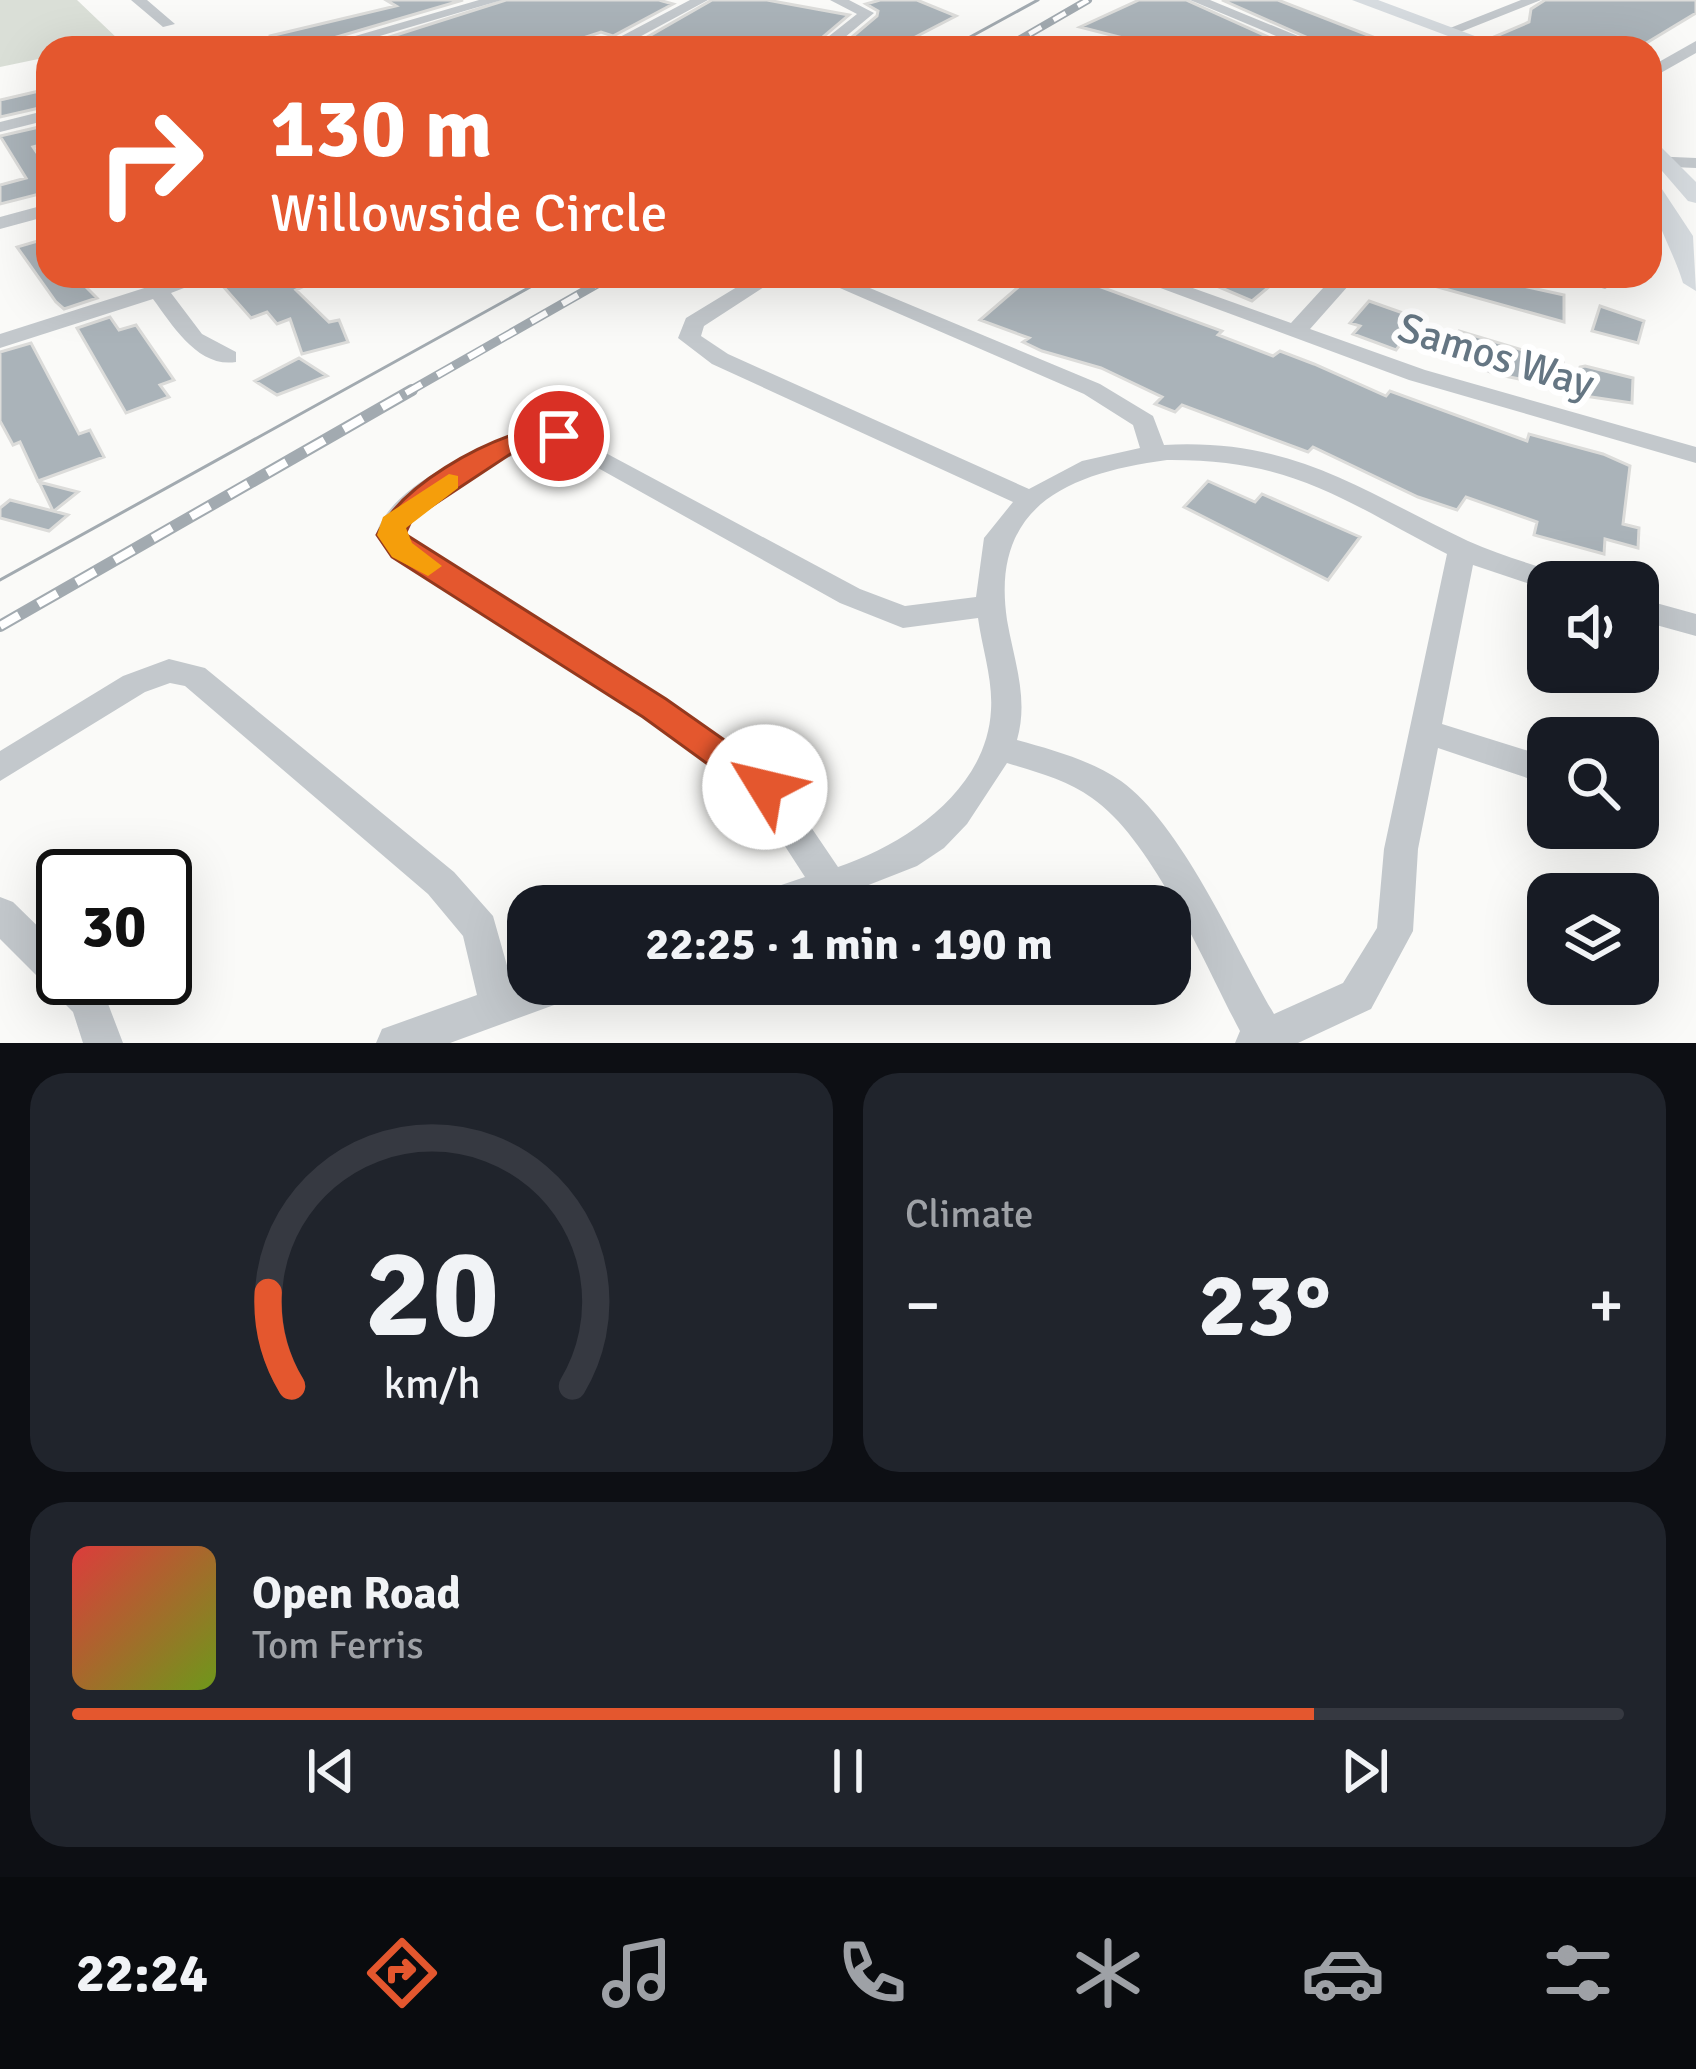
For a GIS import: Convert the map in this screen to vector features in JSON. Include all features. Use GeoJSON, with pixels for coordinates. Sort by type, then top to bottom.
{"type":"FeatureCollection","features":[{"type":"Feature","properties":{"kind":"main road"},"geometry":{"type":"LineString","coordinates":[[1334,0],[1435,36]]}},
{"type":"Feature","properties":{"kind":"main road"},"geometry":{"type":"LineString","coordinates":[[1360,0],[1468,36]]}},
{"type":"Feature","properties":{"kind":"main road"},"geometry":{"type":"LineString","coordinates":[[1672,162],[1696,196]]}},
{"type":"Feature","properties":{"kind":"main road"},"geometry":{"type":"LineString","coordinates":[[1662,207],[1681,236],[1696,283]]}},
{"type":"Feature","properties":{"kind":"street"},"geometry":{"type":"LineString","coordinates":[[138,0],[168,25]]}},
{"type":"Feature","properties":{"kind":"street"},"geometry":{"type":"LineString","coordinates":[[365,36],[495,0]]}},
{"type":"Feature","properties":{"kind":"street"},"geometry":{"type":"LineString","coordinates":[[630,36],[701,0]]}},
{"type":"Feature","properties":{"kind":"street"},"geometry":{"type":"LineString","coordinates":[[837,0],[867,14],[838,36]]}},
{"type":"Feature","properties":{"kind":"street"},"geometry":{"type":"LineString","coordinates":[[1197,0],[1288,36]]}},
{"type":"Feature","properties":{"kind":"street"},"geometry":{"type":"LineString","coordinates":[[1500,0],[1527,3]]}},
{"type":"Feature","properties":{"kind":"street"},"geometry":{"type":"LineString","coordinates":[[1453,30],[1527,3]]}},
{"type":"Feature","properties":{"kind":"street"},"geometry":{"type":"LineString","coordinates":[[1662,67],[1696,46]]}},
{"type":"Feature","properties":{"kind":"street"},"geometry":{"type":"LineString","coordinates":[[0,127],[36,119]]}},
{"type":"Feature","properties":{"kind":"street"},"geometry":{"type":"LineString","coordinates":[[0,224],[36,214]]}},
{"type":"Feature","properties":{"kind":"street"},"geometry":{"type":"LineString","coordinates":[[0,340],[167,288]]}},
{"type":"Feature","properties":{"kind":"street"},"geometry":{"type":"LineString","coordinates":[[750,288],[694,322],[688,338],[719,359],[1031,500]]}},
{"type":"Feature","properties":{"kind":"street"},"geometry":{"type":"LineString","coordinates":[[852,288],[1092,388],[1144,421],[1153,450]]}},
{"type":"Feature","properties":{"kind":"street","name":"Samos Way"},"geometry":{"type":"LineString","coordinates":[[1173,288],[1493,399],[1696,455]]}},
{"type":"Feature","properties":{"kind":"street"},"geometry":{"type":"LineString","coordinates":[[1296,331],[1335,288]]}},
{"type":"Feature","properties":{"kind":"street"},"geometry":{"type":"LineString","coordinates":[[158,291],[194,339],[228,357]]}},
{"type":"Feature","properties":{"kind":"street"},"geometry":{"type":"LineString","coordinates":[[829,883],[765,787],[654,708],[402,550],[391,535],[393,524],[503,447],[535,436],[559,436],[850,596],[903,616],[991,606]]}},
{"type":"Feature","properties":{"kind":"street"},"geometry":{"type":"LineString","coordinates":[[824,885],[922,845],[966,797],[999,748],[1007,686],[991,606],[999,534],[1031,500],[1102,465],[1153,450],[1201,450],[1278,462],[1336,482],[1462,549],[1527,572]]}},
{"type":"Feature","properties":{"kind":"street"},"geometry":{"type":"LineString","coordinates":[[999,748],[1072,769],[1120,800],[1158,854],[1260,1041],[1357,996],[1395,931],[1401,849],[1462,549]]}},
{"type":"Feature","properties":{"kind":"street"},"geometry":{"type":"LineString","coordinates":[[1659,615],[1696,625]]}},
{"type":"Feature","properties":{"kind":"street"},"geometry":{"type":"LineString","coordinates":[[0,768],[134,684],[169,671],[194,676],[441,883],[480,928],[499,1008]]}},
{"type":"Feature","properties":{"kind":"street"},"geometry":{"type":"LineString","coordinates":[[1428,732],[1527,764]]}},
{"type":"Feature","properties":{"kind":"street"},"geometry":{"type":"LineString","coordinates":[[0,914],[36,949]]}},
{"type":"Feature","properties":{"kind":"street"},"geometry":{"type":"LineString","coordinates":[[89,1005],[103,1043]]}},
{"type":"Feature","properties":{"kind":"street"},"geometry":{"type":"LineString","coordinates":[[396,1043],[507,1005]]}},
{"type":"Feature","properties":{"kind":"shaded area"},"geometry":{"type":"Polygon","coordinates":[[[0,0],[77,0],[115,36],[36,36],[36,60],[0,67],[0,0]]]}},
{"type":"Feature","properties":{"kind":"building"},"geometry":{"type":"Polygon","coordinates":[[[386,0],[463,0],[340,36],[270,36],[396,6],[386,0]]]}},
{"type":"Feature","properties":{"kind":"building"},"geometry":{"type":"Polygon","coordinates":[[[506,0],[659,0],[673,4],[613,36],[601,32],[589,36],[393,36],[506,0]]]}},
{"type":"Feature","properties":{"kind":"building"},"geometry":{"type":"Polygon","coordinates":[[[712,0],[767,0],[849,15],[824,36],[649,36],[712,0]]]}},
{"type":"Feature","properties":{"kind":"building"},"geometry":{"type":"Polygon","coordinates":[[[917,0],[956,16],[917,36],[853,36],[877,16],[878,11],[866,4],[917,0]]]}},
{"type":"Feature","properties":{"kind":"building"},"geometry":{"type":"Polygon","coordinates":[[[1139,0],[1186,0],[1266,36],[1115,36],[1080,27],[1139,0]]]}},
{"type":"Feature","properties":{"kind":"building"},"geometry":{"type":"Polygon","coordinates":[[[1222,0],[1278,0],[1370,36],[1304,36],[1222,0]]]}},
{"type":"Feature","properties":{"kind":"building"},"geometry":{"type":"Polygon","coordinates":[[[1545,0],[1696,0],[1696,13],[1658,36],[1496,36],[1529,22],[1531,9],[1545,0]]]}},
{"type":"Feature","properties":{"kind":"building"},"geometry":{"type":"Polygon","coordinates":[[[36,92],[36,109],[0,117],[0,100],[36,92]]]}},
{"type":"Feature","properties":{"kind":"building"},"geometry":{"type":"Polygon","coordinates":[[[36,128],[36,195],[0,204],[0,185],[26,178],[0,136],[36,128]]]}},
{"type":"Feature","properties":{"kind":"building"},"geometry":{"type":"Polygon","coordinates":[[[36,241],[36,274],[17,247],[36,241]]]}},
{"type":"Feature","properties":{"kind":"building"},"geometry":{"type":"Polygon","coordinates":[[[46,288],[87,288],[97,298],[64,309],[46,288]]]}},
{"type":"Feature","properties":{"kind":"building"},"geometry":{"type":"Polygon","coordinates":[[[225,288],[300,288],[296,290],[329,322],[339,320],[348,342],[302,354],[290,319],[277,324],[267,312],[251,318],[225,288]]]}},
{"type":"Feature","properties":{"kind":"building"},"geometry":{"type":"Polygon","coordinates":[[[1017,288],[1104,288],[1222,331],[1218,335],[1273,356],[1280,351],[1314,364],[1386,396],[1390,391],[1527,441],[1529,434],[1603,454],[1630,466],[1623,524],[1639,528],[1638,548],[1605,539],[1604,554],[1534,535],[1537,522],[1466,497],[1457,510],[1418,497],[1313,447],[1308,452],[1182,405],[1175,412],[1155,404],[1162,397],[1101,368],[1042,351],[1023,342],[1029,338],[980,320],[1017,288]]]}},
{"type":"Feature","properties":{"kind":"building"},"geometry":{"type":"Polygon","coordinates":[[[1221,288],[1268,288],[1252,301],[1221,288]]]}},
{"type":"Feature","properties":{"kind":"building"},"geometry":{"type":"Polygon","coordinates":[[[1442,288],[1532,288],[1564,295],[1564,322],[1442,288]]]}},
{"type":"Feature","properties":{"kind":"building"},"geometry":{"type":"Polygon","coordinates":[[[1369,301],[1420,319],[1396,350],[1353,334],[1360,326],[1350,323],[1369,301]]]}},
{"type":"Feature","properties":{"kind":"building"},"geometry":{"type":"Polygon","coordinates":[[[1600,306],[1644,321],[1638,343],[1592,331],[1600,306]]]}},
{"type":"Feature","properties":{"kind":"building"},"geometry":{"type":"Polygon","coordinates":[[[110,317],[119,330],[136,325],[174,380],[160,385],[169,397],[126,413],[77,328],[110,317]]]}},
{"type":"Feature","properties":{"kind":"building"},"geometry":{"type":"Polygon","coordinates":[[[1459,331],[1563,362],[1563,388],[1495,374],[1444,352],[1459,331]]]}},
{"type":"Feature","properties":{"kind":"building"},"geometry":{"type":"Polygon","coordinates":[[[31,343],[79,434],[90,430],[104,457],[38,481],[20,442],[13,445],[0,421],[0,352],[31,343]]]}},
{"type":"Feature","properties":{"kind":"building"},"geometry":{"type":"Polygon","coordinates":[[[299,358],[327,376],[277,395],[255,381],[299,358]]]}},
{"type":"Feature","properties":{"kind":"building"},"geometry":{"type":"Polygon","coordinates":[[[1580,367],[1633,378],[1632,403],[1571,394],[1580,367]]]}},
{"type":"Feature","properties":{"kind":"building"},"geometry":{"type":"Polygon","coordinates":[[[1208,481],[1255,502],[1262,494],[1360,537],[1328,580],[1184,507],[1208,481]]]}},
{"type":"Feature","properties":{"kind":"building"},"geometry":{"type":"Polygon","coordinates":[[[39,482],[78,492],[54,511],[68,515],[49,531],[0,518],[0,508],[10,500],[53,511],[39,482]]]}},
{"type":"Feature","properties":{"kind":"tram line"},"geometry":{"type":"LineString","coordinates":[[972,36],[1038,0]]}},
{"type":"Feature","properties":{"kind":"tram line"},"geometry":{"type":"LineString","coordinates":[[0,580],[528,288]]}},
{"type":"Feature","properties":{"kind":"railway"},"geometry":{"type":"LineString","coordinates":[[1026,36],[1088,0]]}},
{"type":"Feature","properties":{"kind":"railway"},"geometry":{"type":"LineString","coordinates":[[406,393],[590,288]]}},
{"type":"Feature","properties":{"kind":"railway"},"geometry":{"type":"LineString","coordinates":[[0,626],[412,390]]}},
{"type":"Feature","properties":{"kind":"slow traffic"},"geometry":{"type":"LineString","coordinates":[[428,566],[402,550],[391,535],[393,524],[449,482]]}},
{"type":"Feature","properties":{"kind":"route"},"geometry":{"type":"LineString","coordinates":[[559,436],[535,436],[503,447],[401,514],[391,535],[402,550],[654,708],[765,787]]}}]}
